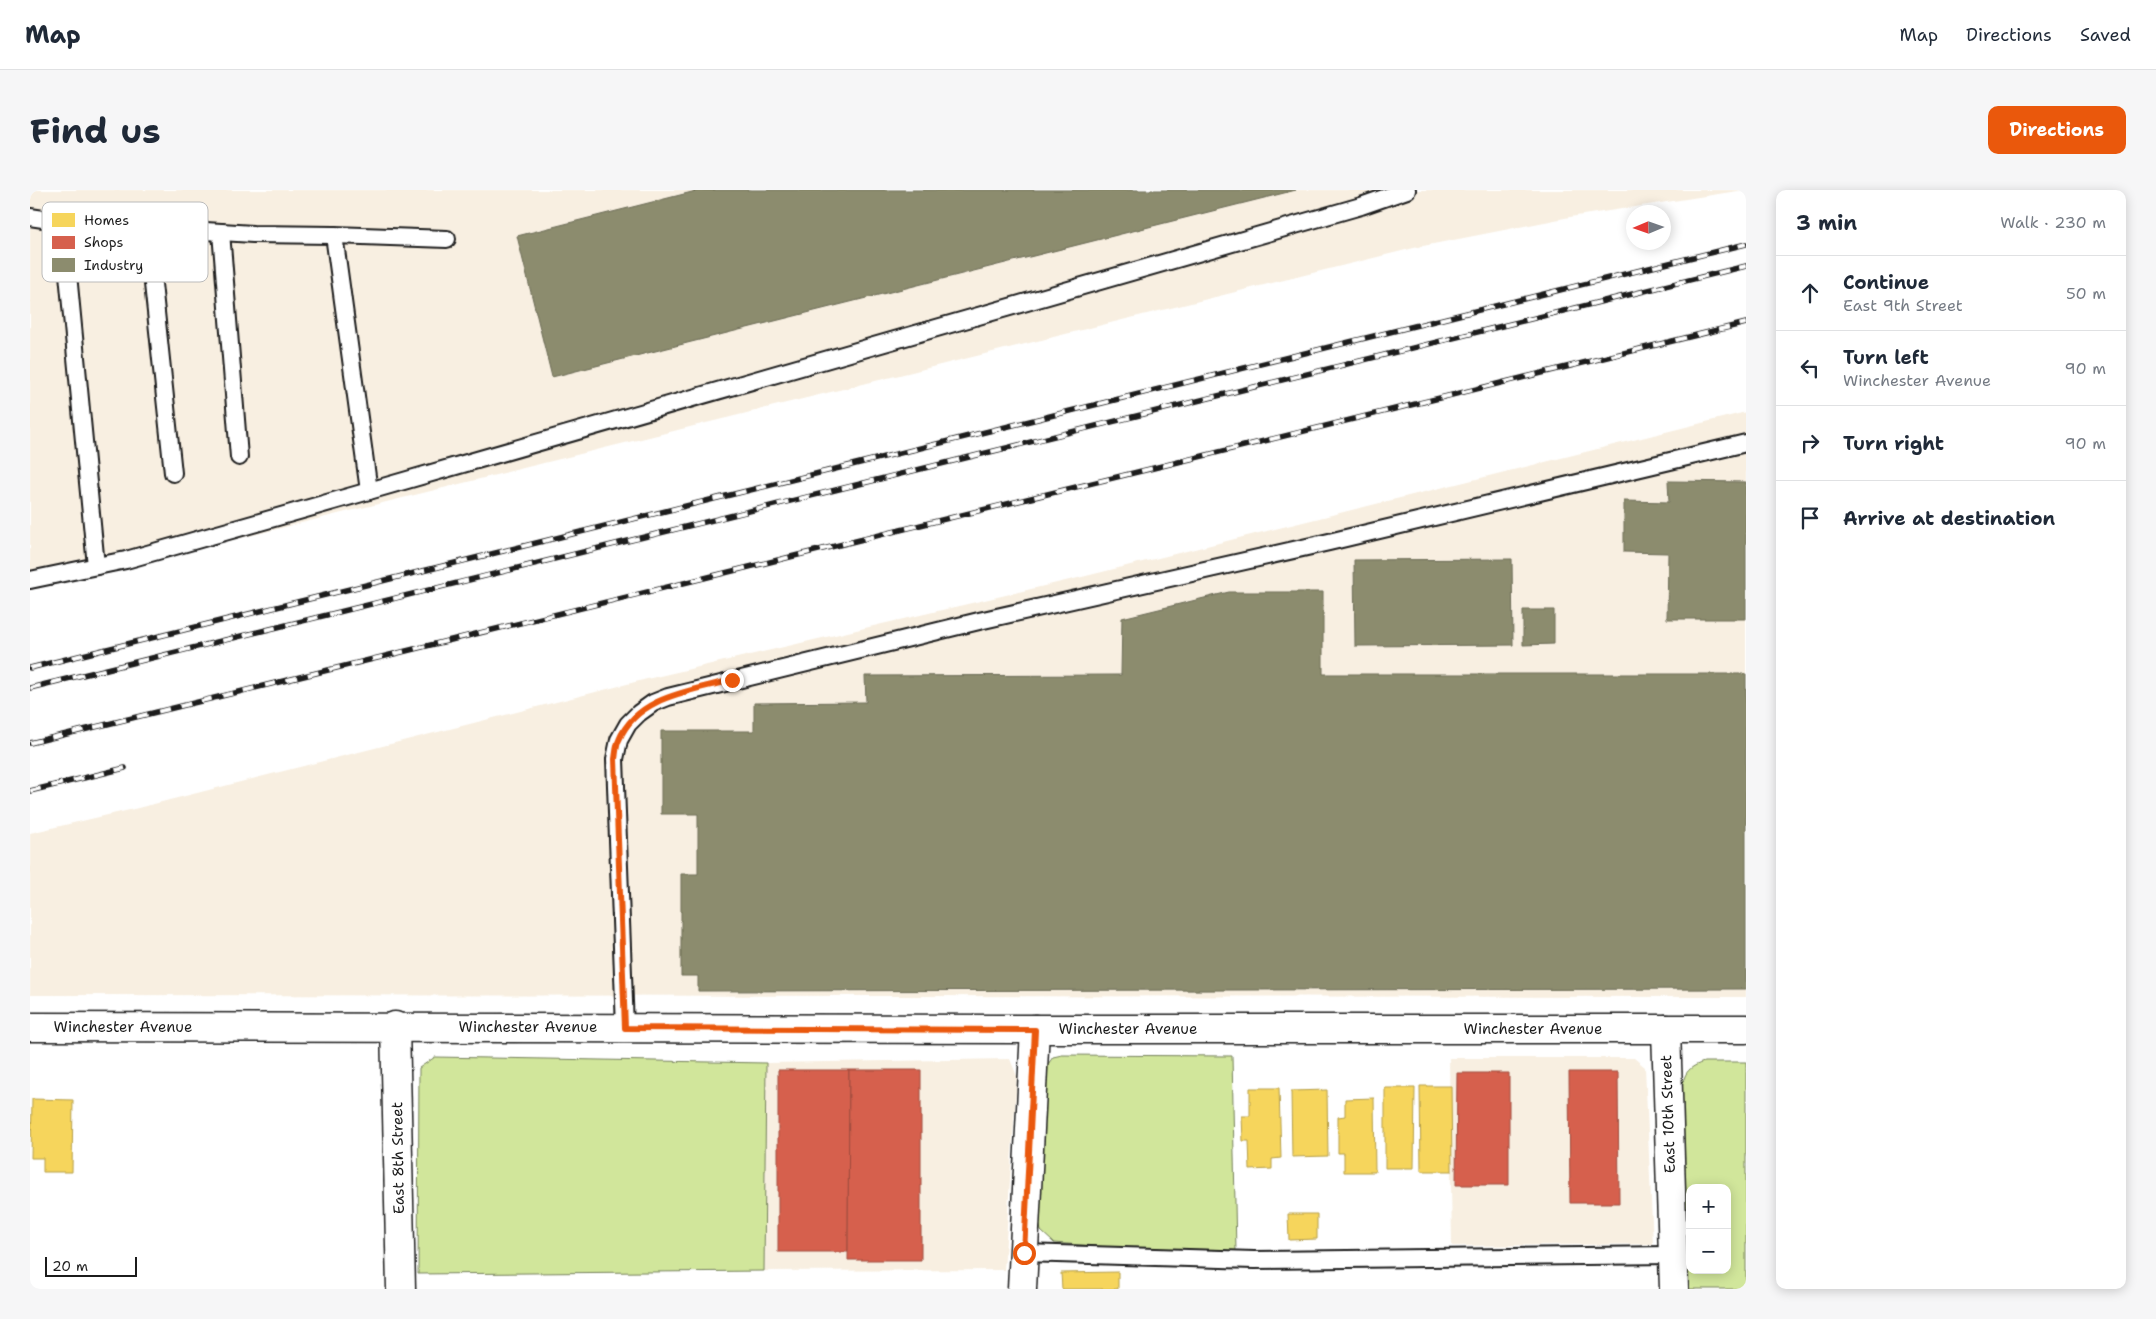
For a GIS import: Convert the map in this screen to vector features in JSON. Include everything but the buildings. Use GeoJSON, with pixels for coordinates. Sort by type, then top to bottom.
{"type":"FeatureCollection","features":[{"type":"Feature","properties":{"kind":"street","name":"Winchester Avenue"},"geometry":{"type":"LineString","coordinates":[[30,1027],[395,1026],[1035,1030],[1746,1029]]}},
{"type":"Feature","properties":{"kind":"street","name":"East 8th Street"},"geometry":{"type":"LineString","coordinates":[[395,1026],[401,1289]]}},
{"type":"Feature","properties":{"kind":"street","name":"East 10th Street"},"geometry":{"type":"LineString","coordinates":[[1666,1029],[1674,1289]]}},
{"type":"Feature","properties":{"kind":"street"},"geometry":{"type":"LineString","coordinates":[[1022,1289],[1035,1030]]}},
{"type":"Feature","properties":{"kind":"lane"},"geometry":{"type":"LineString","coordinates":[[30,580],[126,560],[1361,206],[1407,190]]}},
{"type":"Feature","properties":{"kind":"lane"},"geometry":{"type":"LineString","coordinates":[[208,231],[447,239]]}},
{"type":"Feature","properties":{"kind":"lane"},"geometry":{"type":"LineString","coordinates":[[221,232],[239,457]]}},
{"type":"Feature","properties":{"kind":"lane"},"geometry":{"type":"LineString","coordinates":[[334,235],[369,491]]}},
{"type":"Feature","properties":{"kind":"lane"},"geometry":{"type":"LineString","coordinates":[[69,282],[96,566]]}},
{"type":"Feature","properties":{"kind":"lane"},"geometry":{"type":"LineString","coordinates":[[153,282],[174,473]]}},
{"type":"Feature","properties":{"kind":"lane"},"geometry":{"type":"LineString","coordinates":[[625,1028],[615,759],[619,740],[628,724],[639,712],[653,703],[668,697],[732,680],[941,630],[1319,544],[1746,443]]}},
{"type":"Feature","properties":{"kind":"lane"},"geometry":{"type":"LineString","coordinates":[[1024,1253],[1254,1260],[1673,1256]]}},
{"type":"Feature","properties":{"kind":"shaded area"},"geometry":{"type":"Polygon","coordinates":[[[30,190],[1744,190],[1647,205],[1626,205],[1626,208],[1570,217],[1418,247],[30,590],[30,190]]]}},
{"type":"Feature","properties":{"kind":"shaded area"},"geometry":{"type":"Polygon","coordinates":[[[1746,412],[1746,997],[30,995],[30,833],[138,808],[647,679],[1078,578],[1746,412]]]}},
{"type":"Feature","properties":{"kind":"shaded area"},"geometry":{"type":"Polygon","coordinates":[[[1449,1058],[1634,1058],[1645,1067],[1653,1244],[1452,1246],[1449,1058]]]}},
{"type":"Feature","properties":{"kind":"shaded area"},"geometry":{"type":"Polygon","coordinates":[[[1010,1059],[1017,1076],[1004,1270],[764,1271],[766,1063],[1010,1059]]]}},
{"type":"Feature","properties":{"kind":"green space"},"geometry":{"type":"Polygon","coordinates":[[[1062,1055],[1232,1056],[1236,1252],[1135,1249],[1054,1243],[1041,1231],[1037,1213],[1046,1067],[1053,1057],[1062,1055]]]}},
{"type":"Feature","properties":{"kind":"green space"},"geometry":{"type":"Polygon","coordinates":[[[435,1057],[766,1063],[764,1271],[418,1274],[419,1068],[435,1057]]]}},
{"type":"Feature","properties":{"kind":"green space"},"geometry":{"type":"Polygon","coordinates":[[[1704,1062],[1746,1062],[1746,1289],[1680,1289],[1678,1101],[1685,1077],[1691,1069],[1704,1062]]]}},
{"type":"Feature","properties":{"kind":"railway"},"geometry":{"type":"LineString","coordinates":[[30,668],[1746,244]]}},
{"type":"Feature","properties":{"kind":"railway"},"geometry":{"type":"LineString","coordinates":[[30,688],[1746,266]]}},
{"type":"Feature","properties":{"kind":"railway"},"geometry":{"type":"LineString","coordinates":[[30,743],[1746,323]]}},
{"type":"Feature","properties":{"kind":"railway"},"geometry":{"type":"LineString","coordinates":[[30,791],[125,768]]}},
{"type":"Feature","properties":{"kind":"route"},"geometry":{"type":"LineString","coordinates":[[732,680],[668,697],[653,703],[639,712],[628,724],[619,740],[615,759],[625,1028],[1035,1030],[1024,1253]]}}]}
